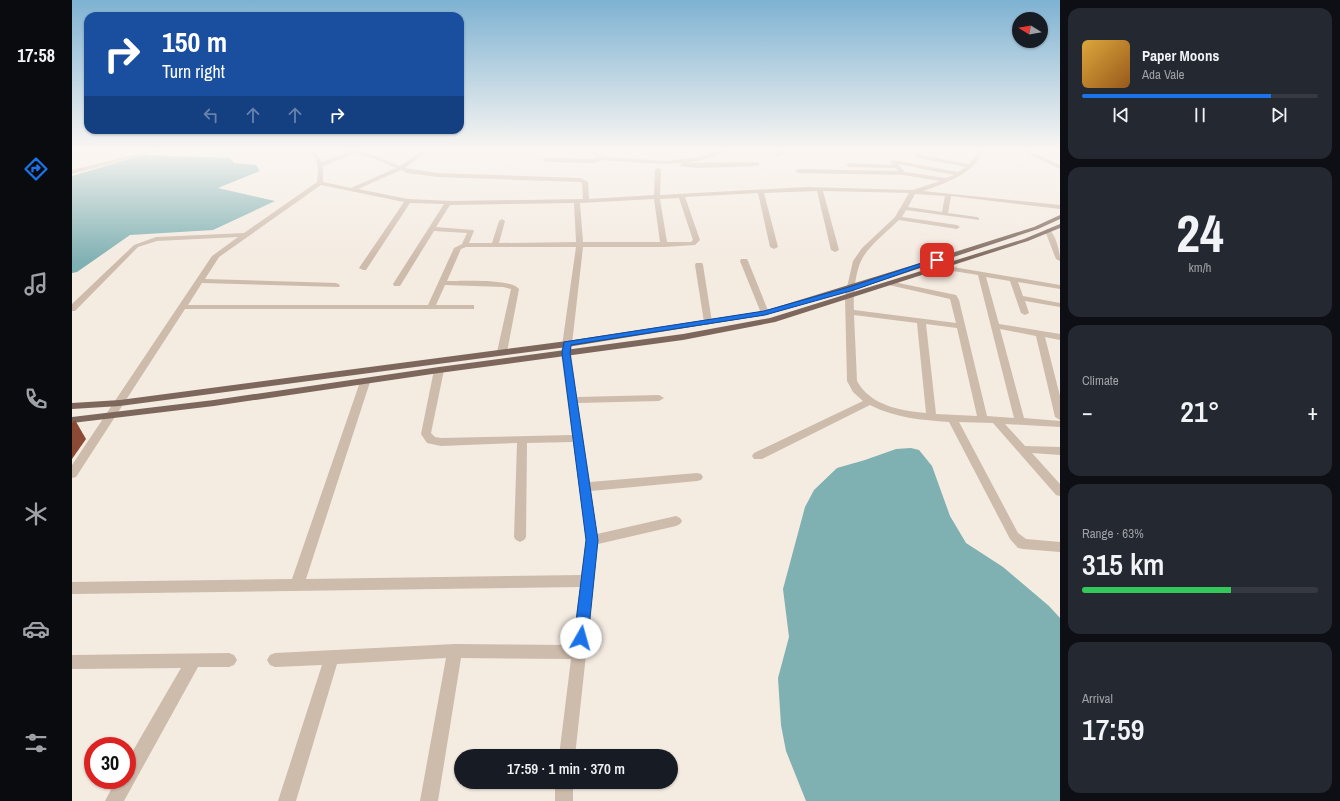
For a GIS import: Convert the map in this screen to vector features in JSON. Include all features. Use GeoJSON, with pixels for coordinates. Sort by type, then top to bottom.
{"type":"FeatureCollection","features":[{"type":"Feature","properties":{"kind":"main road"},"geometry":{"type":"LineString","coordinates":[[72,406],[120,403],[502,352],[567,348],[683,337],[772,320],[1036,228],[1060,217]]}},
{"type":"Feature","properties":{"kind":"main road"},"geometry":{"type":"LineString","coordinates":[[72,420],[365,382],[765,313],[889,283],[941,267],[1060,226]]}},
{"type":"Feature","properties":{"kind":"street"},"geometry":{"type":"LineString","coordinates":[[72,474],[216,256],[314,187]]}},
{"type":"Feature","properties":{"kind":"street"},"geometry":{"type":"LineString","coordinates":[[339,187],[408,201],[448,203],[586,201],[682,197],[807,189],[948,194],[1060,207]]}},
{"type":"Feature","properties":{"kind":"street"},"geometry":{"type":"LineString","coordinates":[[351,190],[357,187]]}},
{"type":"Feature","properties":{"kind":"street"},"geometry":{"type":"LineString","coordinates":[[585,187],[586,201]]}},
{"type":"Feature","properties":{"kind":"street"},"geometry":{"type":"LineString","coordinates":[[657,187],[657,198],[664,245]]}},
{"type":"Feature","properties":{"kind":"street"},"geometry":{"type":"LineString","coordinates":[[925,187],[913,192],[898,218],[864,250],[857,261],[850,292],[852,381],[858,391],[871,402],[906,414],[931,418],[983,419],[1060,424]]}},
{"type":"Feature","properties":{"kind":"street"},"geometry":{"type":"LineString","coordinates":[[820,190],[835,250]]}},
{"type":"Feature","properties":{"kind":"street"},"geometry":{"type":"LineString","coordinates":[[762,192],[774,247]]}},
{"type":"Feature","properties":{"kind":"street"},"geometry":{"type":"LineString","coordinates":[[944,214],[948,194]]}},
{"type":"Feature","properties":{"kind":"street"},"geometry":{"type":"LineString","coordinates":[[431,307],[458,248],[465,245],[580,244],[688,246],[697,240],[682,197]]}},
{"type":"Feature","properties":{"kind":"street"},"geometry":{"type":"LineString","coordinates":[[363,268],[408,201]]}},
{"type":"Feature","properties":{"kind":"street"},"geometry":{"type":"LineString","coordinates":[[568,749],[592,540],[567,348],[580,244],[577,201]]}},
{"type":"Feature","properties":{"kind":"street"},"geometry":{"type":"LineString","coordinates":[[397,284],[448,203]]}},
{"type":"Feature","properties":{"kind":"street"},"geometry":{"type":"LineString","coordinates":[[905,208],[977,219]]}},
{"type":"Feature","properties":{"kind":"street"},"geometry":{"type":"LineString","coordinates":[[898,218],[958,227]]}},
{"type":"Feature","properties":{"kind":"street"},"geometry":{"type":"LineString","coordinates":[[495,244],[502,221]]}},
{"type":"Feature","properties":{"kind":"street"},"geometry":{"type":"LineString","coordinates":[[431,229],[471,231],[465,245]]}},
{"type":"Feature","properties":{"kind":"street"},"geometry":{"type":"LineString","coordinates":[[1048,231],[1060,259]]}},
{"type":"Feature","properties":{"kind":"street"},"geometry":{"type":"LineString","coordinates":[[72,309],[136,246],[147,241],[156,239],[244,235]]}},
{"type":"Feature","properties":{"kind":"street"},"geometry":{"type":"LineString","coordinates":[[744,261],[765,313]]}},
{"type":"Feature","properties":{"kind":"street"},"geometry":{"type":"LineString","coordinates":[[699,265],[708,322]]}},
{"type":"Feature","properties":{"kind":"street"},"geometry":{"type":"LineString","coordinates":[[941,267],[1060,287]]}},
{"type":"Feature","properties":{"kind":"street"},"geometry":{"type":"LineString","coordinates":[[981,274],[1020,421]]}},
{"type":"Feature","properties":{"kind":"street"},"geometry":{"type":"LineString","coordinates":[[1012,279],[1025,313]]}},
{"type":"Feature","properties":{"kind":"street"},"geometry":{"type":"LineString","coordinates":[[200,282],[336,285]]}},
{"type":"Feature","properties":{"kind":"street"},"geometry":{"type":"LineString","coordinates":[[442,283],[503,285],[513,287],[514,289],[502,352]]}},
{"type":"Feature","properties":{"kind":"street"},"geometry":{"type":"LineString","coordinates":[[889,283],[953,297],[962,326],[983,419]]}},
{"type":"Feature","properties":{"kind":"street"},"geometry":{"type":"LineString","coordinates":[[1019,298],[1060,305]]}},
{"type":"Feature","properties":{"kind":"street"},"geometry":{"type":"LineString","coordinates":[[72,300],[81,300]]}},
{"type":"Feature","properties":{"kind":"street"},"geometry":{"type":"LineString","coordinates":[[183,307],[471,308]]}},
{"type":"Feature","properties":{"kind":"street"},"geometry":{"type":"LineString","coordinates":[[850,312],[962,326]]}},
{"type":"Feature","properties":{"kind":"street"},"geometry":{"type":"LineString","coordinates":[[921,321],[931,418]]}},
{"type":"Feature","properties":{"kind":"street"},"geometry":{"type":"LineString","coordinates":[[995,326],[1060,337]]}},
{"type":"Feature","properties":{"kind":"street"},"geometry":{"type":"LineString","coordinates":[[1040,334],[1060,417]]}},
{"type":"Feature","properties":{"kind":"street"},"geometry":{"type":"LineString","coordinates":[[440,370],[426,434],[431,440],[442,442],[578,438]]}},
{"type":"Feature","properties":{"kind":"street"},"geometry":{"type":"LineString","coordinates":[[297,585],[365,382]]}},
{"type":"Feature","properties":{"kind":"street"},"geometry":{"type":"LineString","coordinates":[[573,400],[659,398]]}},
{"type":"Feature","properties":{"kind":"street"},"geometry":{"type":"LineString","coordinates":[[758,456],[871,402]]}},
{"type":"Feature","properties":{"kind":"street"},"geometry":{"type":"LineString","coordinates":[[952,418],[1014,536],[1023,544],[1060,546]]}},
{"type":"Feature","properties":{"kind":"street"},"geometry":{"type":"LineString","coordinates":[[996,420],[1060,492]]}},
{"type":"Feature","properties":{"kind":"street"},"geometry":{"type":"LineString","coordinates":[[520,537],[522,440]]}},
{"type":"Feature","properties":{"kind":"street"},"geometry":{"type":"LineString","coordinates":[[1021,449],[1060,451]]}},
{"type":"Feature","properties":{"kind":"street"},"geometry":{"type":"LineString","coordinates":[[585,487],[697,477]]}},
{"type":"Feature","properties":{"kind":"street"},"geometry":{"type":"LineString","coordinates":[[592,540],[676,521]]}},
{"type":"Feature","properties":{"kind":"street"},"geometry":{"type":"LineString","coordinates":[[72,588],[588,582]]}},
{"type":"Feature","properties":{"kind":"street"},"geometry":{"type":"LineString","coordinates":[[275,660],[455,651],[579,652]]}},
{"type":"Feature","properties":{"kind":"street"},"geometry":{"type":"LineString","coordinates":[[428,801],[455,651]]}},
{"type":"Feature","properties":{"kind":"street"},"geometry":{"type":"LineString","coordinates":[[287,801],[332,657]]}},
{"type":"Feature","properties":{"kind":"street"},"geometry":{"type":"LineString","coordinates":[[136,763],[194,660]]}},
{"type":"Feature","properties":{"kind":"street"},"geometry":{"type":"LineString","coordinates":[[72,662],[229,660]]}},
{"type":"Feature","properties":{"kind":"street"},"geometry":{"type":"LineString","coordinates":[[114,801],[121,789]]}},
{"type":"Feature","properties":{"kind":"street"},"geometry":{"type":"LineString","coordinates":[[564,789],[564,801]]}},
{"type":"Feature","properties":{"kind":"water"},"geometry":{"type":"Polygon","coordinates":[[[72,187],[220,187],[218,188],[275,201],[213,230],[130,235],[77,272],[72,273],[72,187]]]}},
{"type":"Feature","properties":{"kind":"water"},"geometry":{"type":"Polygon","coordinates":[[[911,448],[919,450],[932,466],[950,516],[966,543],[1003,567],[1049,606],[1060,618],[1060,801],[806,801],[786,751],[781,725],[778,678],[789,637],[783,589],[805,507],[814,490],[837,468],[896,449],[911,448]]]}},
{"type":"Feature","properties":{"kind":"route"},"geometry":{"type":"LineString","coordinates":[[581,638],[592,540],[566,353],[567,344],[765,313],[851,288],[937,260]]}}]}
